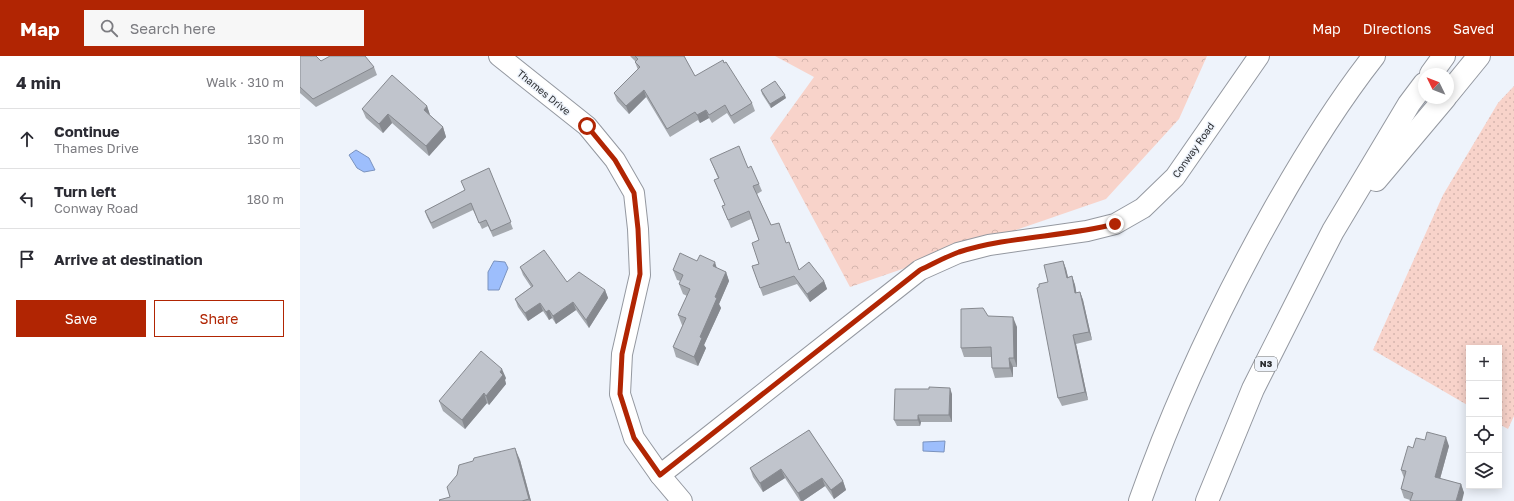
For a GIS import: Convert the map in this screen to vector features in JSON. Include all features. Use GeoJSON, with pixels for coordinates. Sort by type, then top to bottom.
{"type":"FeatureCollection","features":[{"type":"Feature","properties":{"kind":"highway"},"geometry":{"type":"LineString","coordinates":[[1140,501],[1161,442],[1205,341],[1253,246],[1306,154],[1374,56]]}},
{"type":"Feature","properties":{"kind":"highway"},"geometry":{"type":"LineString","coordinates":[[1435,68],[1444,56]]}},
{"type":"Feature","properties":{"kind":"highway"},"geometry":{"type":"LineString","coordinates":[[1454,87],[1479,56]]}},
{"type":"Feature","properties":{"kind":"highway","name":"N3"},"geometry":{"type":"LineString","coordinates":[[1207,501],[1253,389],[1333,231],[1409,104],[1418,92]]}},
{"type":"Feature","properties":{"kind":"highway"},"geometry":{"type":"LineString","coordinates":[[1333,231],[1440,104]]}},
{"type":"Feature","properties":{"kind":"street","name":"Thames Drive"},"geometry":{"type":"LineString","coordinates":[[499,56],[587,126],[615,160],[634,193],[638,229],[640,274],[622,354],[620,394],[634,438],[660,475],[682,501]]}},
{"type":"Feature","properties":{"kind":"street","name":"Conway Road"},"geometry":{"type":"LineString","coordinates":[[660,475],[920,270],[958,253],[981,247],[1087,231],[1115,224],[1143,208],[1175,177],[1259,56]]}},
{"type":"Feature","properties":{"kind":"green space"},"geometry":{"type":"Polygon","coordinates":[[[775,56],[1207,56],[1179,119],[1106,199],[850,287],[770,138],[814,77],[775,56]]]}},
{"type":"Feature","properties":{"kind":"green space"},"geometry":{"type":"Polygon","coordinates":[[[1514,86],[1514,416],[1508,429],[1502,426],[1502,345],[1466,345],[1466,404],[1373,350],[1443,195],[1498,103],[1514,86]]]}},
{"type":"Feature","properties":{"kind":"water"},"geometry":{"type":"Polygon","coordinates":[[[356,150],[369,158],[375,170],[364,172],[357,168],[349,155],[356,150]]]}},
{"type":"Feature","properties":{"kind":"water"},"geometry":{"type":"Polygon","coordinates":[[[494,261],[505,262],[508,268],[499,290],[488,290],[488,272],[494,261]]]}},
{"type":"Feature","properties":{"kind":"water"},"geometry":{"type":"Polygon","coordinates":[[[945,441],[944,452],[923,451],[923,442],[945,441]]]}},
{"type":"Feature","properties":{"kind":"building"},"geometry":{"type":"Polygon","coordinates":[[[300,56],[316,56],[321,61],[330,56],[365,56],[374,67],[313,99],[300,87],[300,56]]]}},
{"type":"Feature","properties":{"kind":"building"},"geometry":{"type":"Polygon","coordinates":[[[635,56],[684,56],[695,76],[723,60],[724,63],[726,62],[752,103],[731,116],[725,105],[709,115],[706,110],[697,115],[695,112],[667,129],[644,90],[626,106],[614,93],[640,67],[635,62],[638,59],[635,56]]]}},
{"type":"Feature","properties":{"kind":"building"},"geometry":{"type":"Polygon","coordinates":[[[392,75],[427,106],[424,110],[443,127],[426,146],[388,114],[379,124],[362,109],[392,75]]]}},
{"type":"Feature","properties":{"kind":"building"},"geometry":{"type":"Polygon","coordinates":[[[775,81],[785,95],[770,104],[761,90],[775,81]]]}},
{"type":"Feature","properties":{"kind":"building"},"geometry":{"type":"Polygon","coordinates":[[[739,146],[748,168],[751,166],[759,184],[753,186],[771,225],[779,223],[786,243],[789,242],[799,270],[809,262],[824,281],[807,294],[794,276],[760,288],[752,266],[759,264],[752,243],[759,240],[749,211],[728,220],[722,206],[725,205],[714,180],[719,178],[710,159],[739,146]]]}},
{"type":"Feature","properties":{"kind":"building"},"geometry":{"type":"Polygon","coordinates":[[[489,168],[511,222],[491,231],[486,220],[479,223],[471,203],[431,223],[425,211],[465,190],[461,181],[489,168]]]}},
{"type":"Feature","properties":{"kind":"building"},"geometry":{"type":"Polygon","coordinates":[[[544,250],[567,282],[579,272],[605,290],[586,320],[573,302],[553,316],[549,310],[546,312],[540,303],[525,313],[515,299],[533,286],[520,267],[544,250]]]}},
{"type":"Feature","properties":{"kind":"building"},"geometry":{"type":"Polygon","coordinates":[[[680,253],[697,261],[700,255],[715,262],[713,266],[726,272],[715,297],[717,298],[700,337],[702,338],[694,357],[673,347],[686,318],[678,315],[690,289],[679,284],[683,275],[673,270],[680,253]]]}},
{"type":"Feature","properties":{"kind":"building"},"geometry":{"type":"Polygon","coordinates":[[[1063,261],[1067,278],[1072,276],[1075,293],[1080,292],[1089,332],[1073,335],[1085,392],[1058,398],[1037,288],[1039,287],[1039,284],[1048,282],[1044,265],[1063,261]]]}},
{"type":"Feature","properties":{"kind":"building"},"geometry":{"type":"Polygon","coordinates":[[[983,308],[988,316],[1013,317],[1014,358],[1009,358],[1010,368],[992,368],[991,347],[961,348],[961,309],[983,308]]]}},
{"type":"Feature","properties":{"kind":"building"},"geometry":{"type":"Polygon","coordinates":[[[481,351],[502,369],[500,372],[503,375],[486,396],[484,393],[462,420],[439,401],[481,351]]]}},
{"type":"Feature","properties":{"kind":"building"},"geometry":{"type":"Polygon","coordinates":[[[929,387],[950,388],[949,415],[918,415],[918,420],[894,420],[895,389],[929,389],[929,387]]]}},
{"type":"Feature","properties":{"kind":"building"},"geometry":{"type":"Polygon","coordinates":[[[809,430],[843,481],[831,490],[822,478],[798,493],[781,469],[760,483],[750,468],[809,430]]]}},
{"type":"Feature","properties":{"kind":"building"},"geometry":{"type":"Polygon","coordinates":[[[1427,432],[1446,437],[1435,477],[1461,484],[1456,501],[1410,501],[1413,493],[1401,489],[1406,471],[1401,470],[1408,446],[1413,448],[1416,438],[1425,440],[1427,432]]]}},
{"type":"Feature","properties":{"kind":"building"},"geometry":{"type":"Polygon","coordinates":[[[515,448],[529,499],[522,501],[439,500],[450,497],[447,487],[457,475],[459,465],[473,461],[474,458],[515,448]]]}},
{"type":"Feature","properties":{"kind":"route"},"geometry":{"type":"LineString","coordinates":[[587,126],[615,160],[634,193],[638,229],[640,274],[622,354],[620,394],[634,438],[660,475],[920,270],[958,253],[989,245],[1087,231],[1115,224]]}}]}
